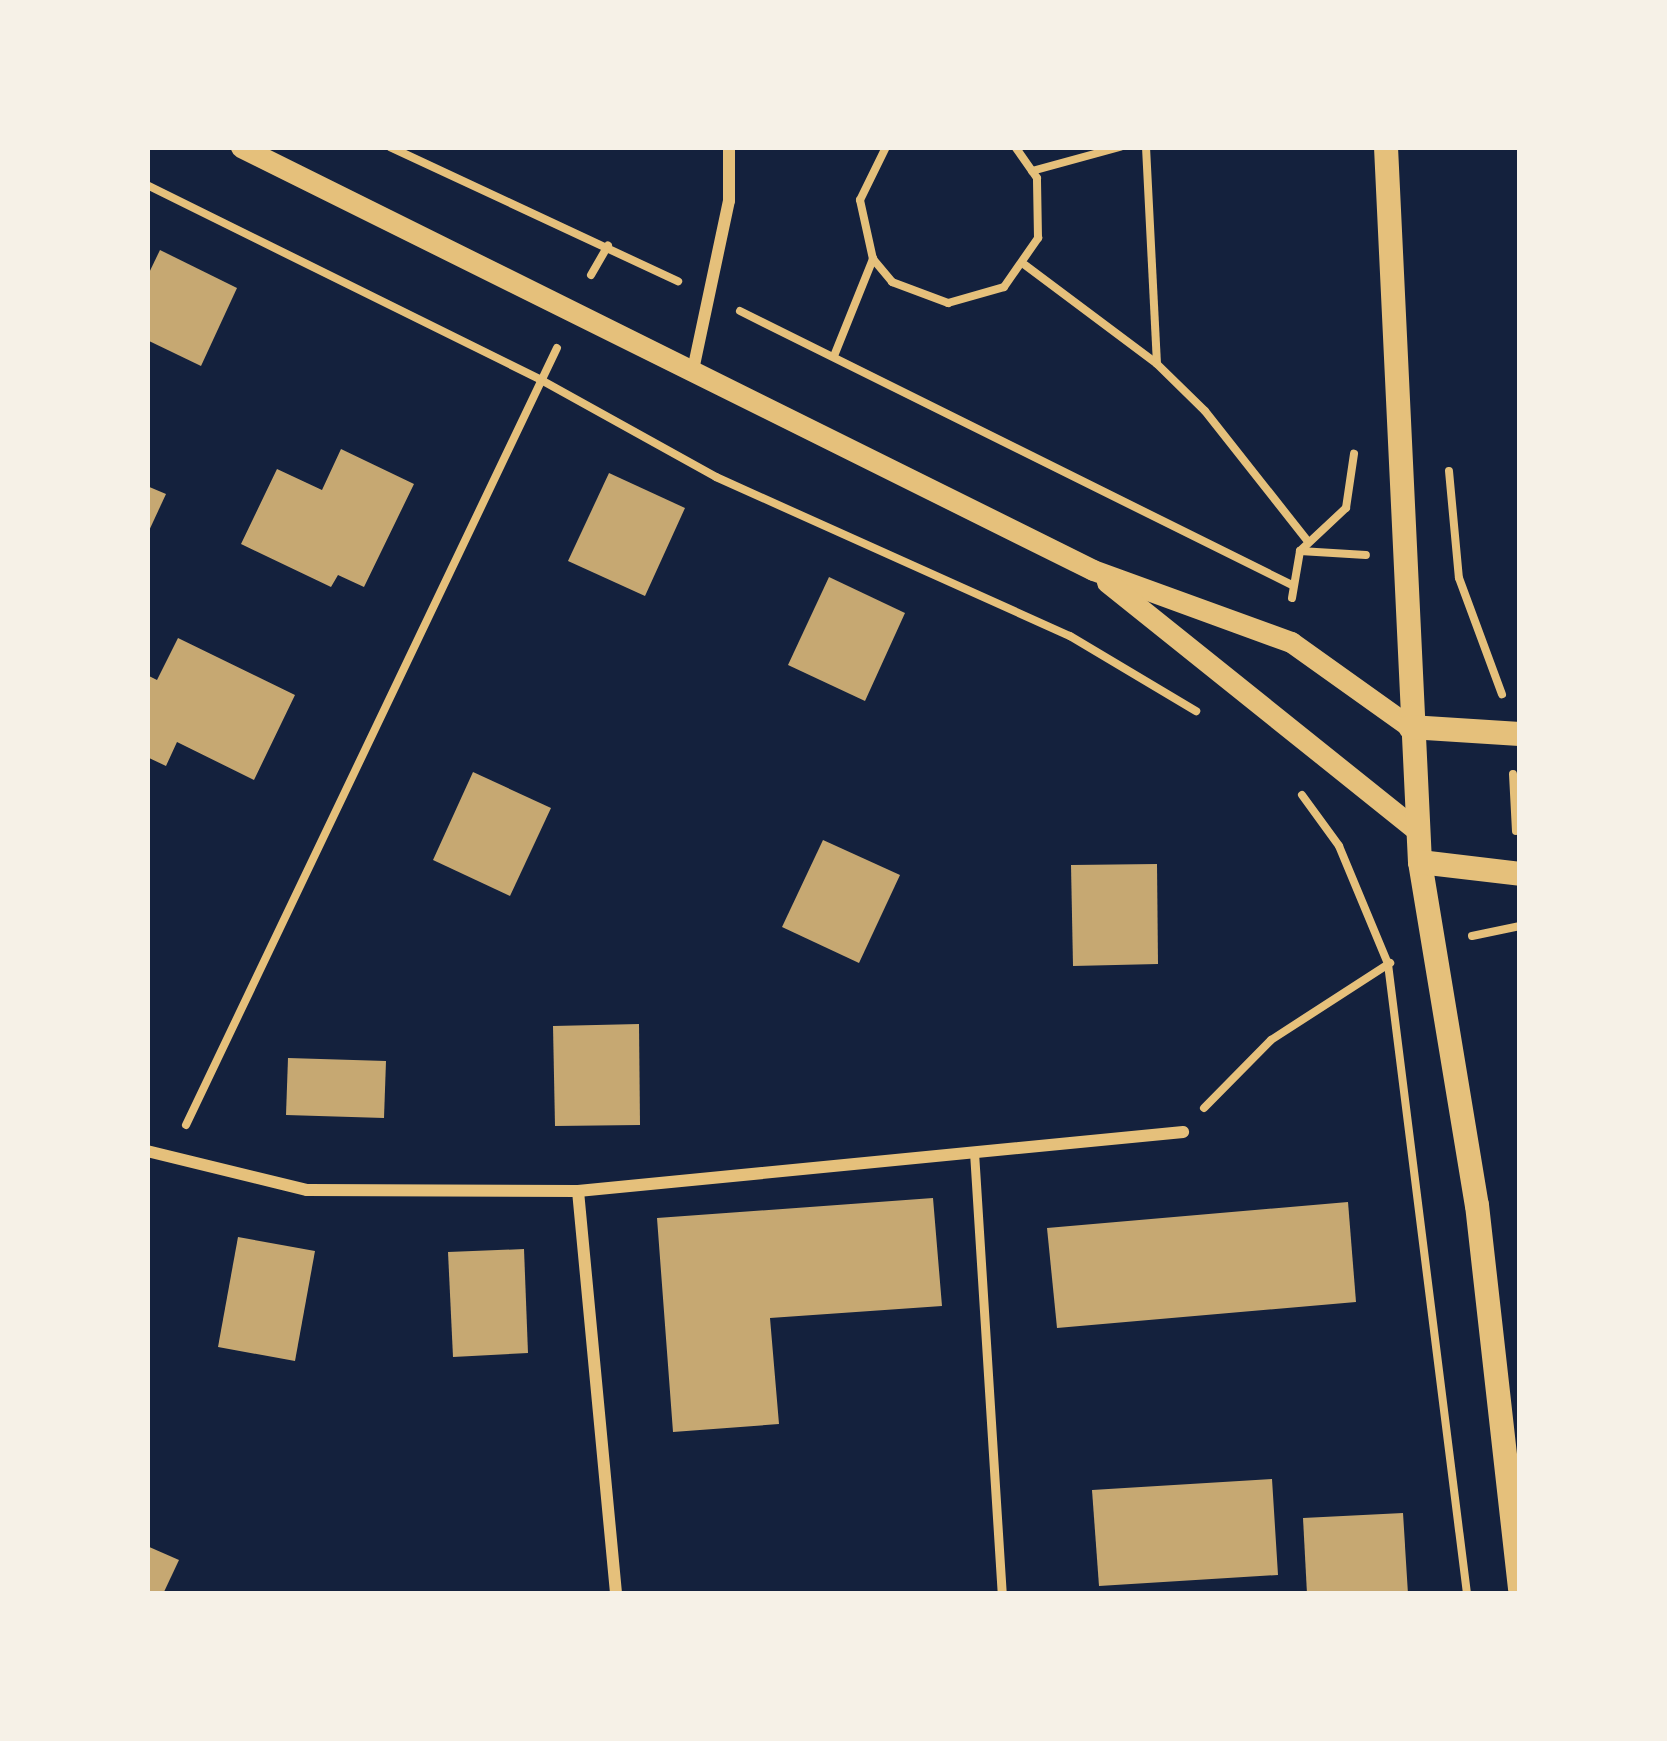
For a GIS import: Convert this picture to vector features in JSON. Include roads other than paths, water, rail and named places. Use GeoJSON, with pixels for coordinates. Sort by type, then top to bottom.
{"type":"FeatureCollection","features":[{"type":"Feature","properties":{"kind":"main road"},"geometry":{"type":"LineString","coordinates":[[1386,147],[1412,558],[1411,727],[1420,862],[1477,1205],[1520,1589]]}},
{"type":"Feature","properties":{"kind":"main road"},"geometry":{"type":"LineString","coordinates":[[1411,727],[1515,735]]}},
{"type":"Feature","properties":{"kind":"main road"},"geometry":{"type":"LineString","coordinates":[[1420,862],[1520,874]]}},
{"type":"Feature","properties":{"kind":"street"},"geometry":{"type":"LineString","coordinates":[[241,147],[1093,570],[1291,642],[1411,727]]}},
{"type":"Feature","properties":{"kind":"street"},"geometry":{"type":"LineString","coordinates":[[693,370],[729,201],[729,147]]}},
{"type":"Feature","properties":{"kind":"street"},"geometry":{"type":"LineString","coordinates":[[1093,570],[1418,830]]}},
{"type":"Feature","properties":{"kind":"street"},"geometry":{"type":"LineString","coordinates":[[147,1151],[168,1162],[307,1190],[578,1191],[1184,1132]]}},
{"type":"Feature","properties":{"kind":"street"},"geometry":{"type":"LineString","coordinates":[[578,1191],[616,1594]]}},
{"type":"Feature","properties":{"kind":"lane"},"geometry":{"type":"LineString","coordinates":[[974,1152],[1002,1594]]}}]}
